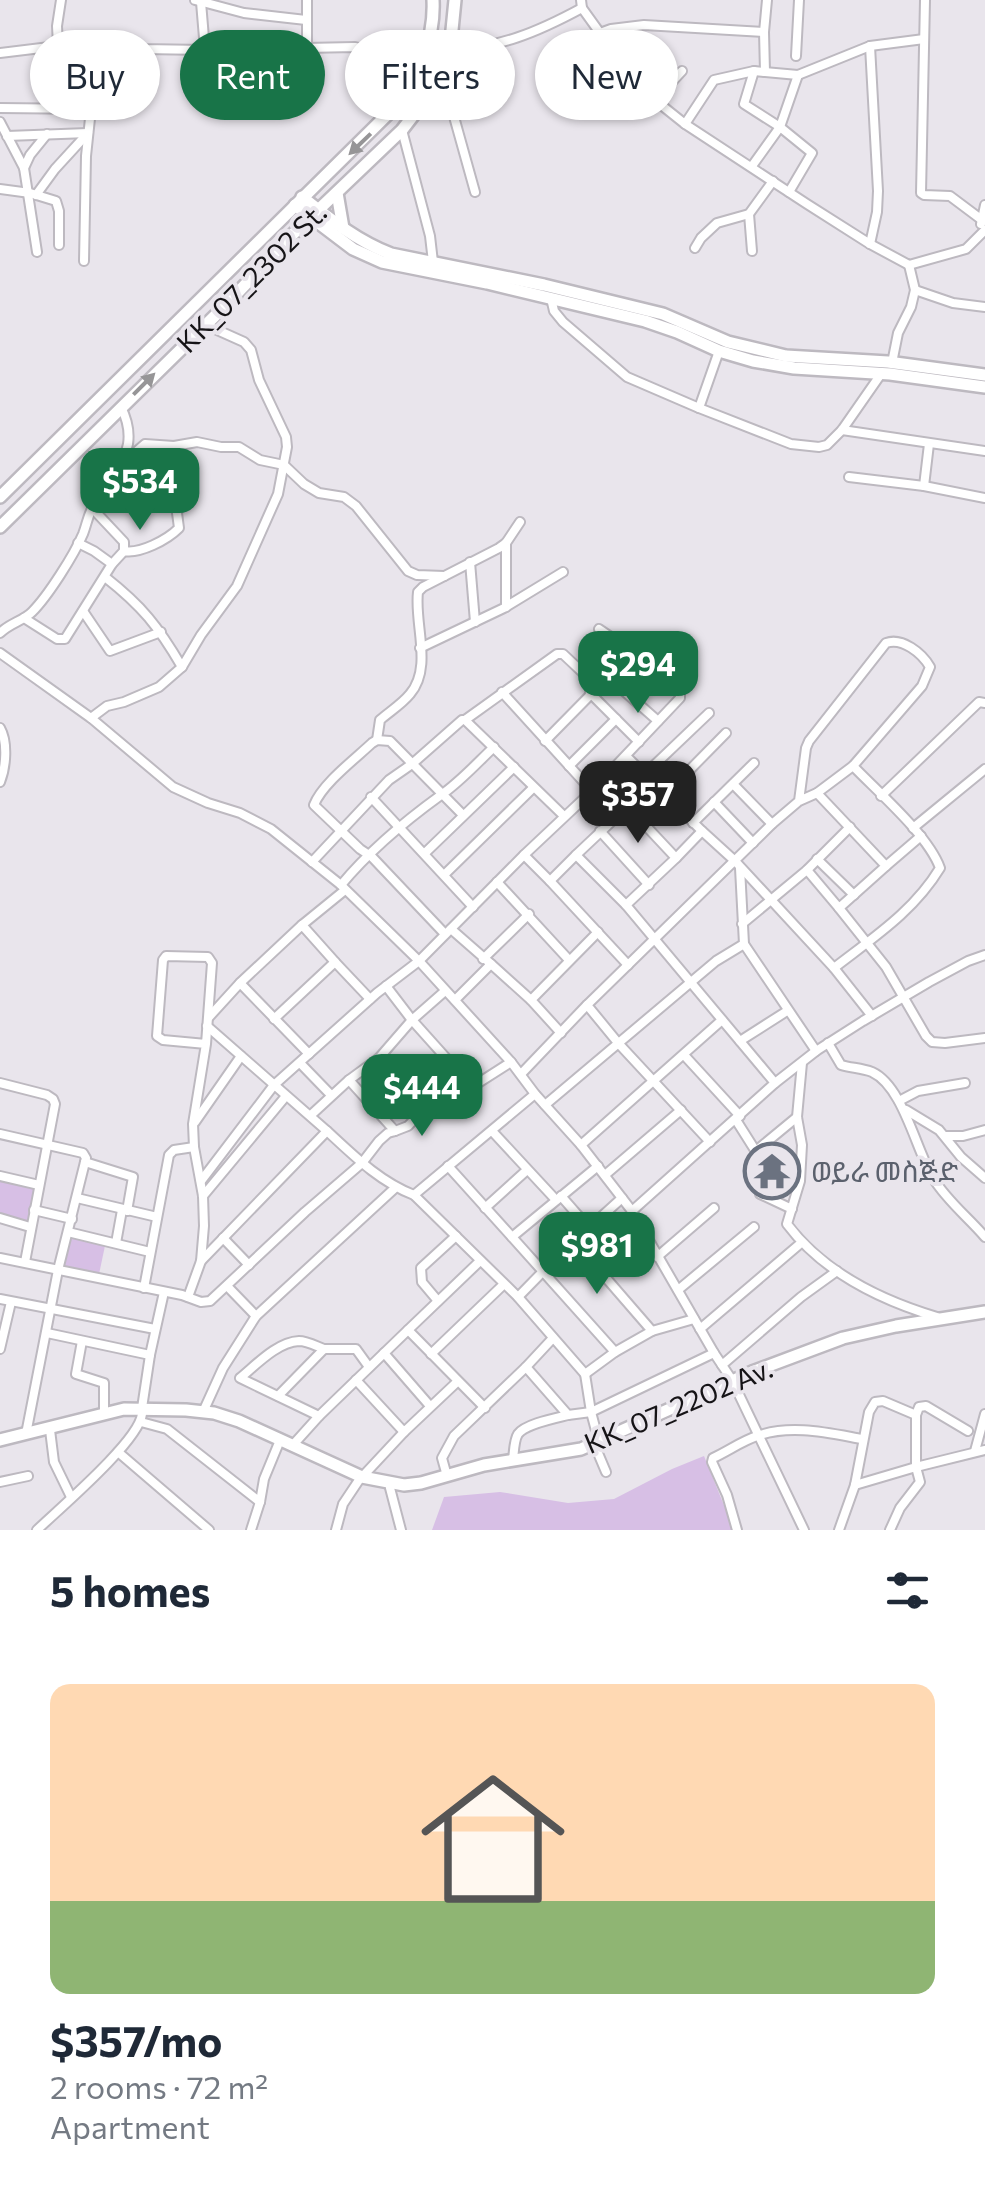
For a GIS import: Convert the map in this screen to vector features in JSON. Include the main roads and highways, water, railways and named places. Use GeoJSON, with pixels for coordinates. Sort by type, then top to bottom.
{"type":"FeatureCollection","features":[{"type":"Feature","properties":{"kind":"main road","name":"KK_07_2302 St."},"geometry":{"type":"LineString","coordinates":[[0,497],[398,104],[422,64],[431,38],[433,0]]}},
{"type":"Feature","properties":{"kind":"main road","name":"KK_07_2302 St."},"geometry":{"type":"LineString","coordinates":[[0,527],[402,130],[441,70],[453,26],[455,0]]}},
{"type":"Feature","properties":{"kind":"main road"},"geometry":{"type":"LineString","coordinates":[[337,192],[336,229],[353,248],[382,262],[544,285],[664,314],[728,342],[761,350],[985,375]]}},
{"type":"Feature","properties":{"kind":"main road"},"geometry":{"type":"LineString","coordinates":[[298,201],[336,229],[391,254],[654,323],[753,361],[985,387]]}},
{"type":"Feature","properties":{"kind":"main road"},"geometry":{"type":"LineString","coordinates":[[288,240],[310,230],[336,229]]}},
{"type":"Feature","properties":{"kind":"main road"},"geometry":{"type":"LineString","coordinates":[[0,1442],[120,1414],[212,1418],[360,1479],[390,1488],[418,1486],[477,1470],[578,1451],[733,1382],[838,1344],[984,1315]]}},
{"type":"Feature","properties":{"kind":"main road"},"geometry":{"type":"LineString","coordinates":[[0,1442],[104,1412],[203,1412],[238,1421],[285,1446]]}},
{"type":"Feature","properties":{"kind":"main road","name":"KK_07_2202 Av."},"geometry":{"type":"LineString","coordinates":[[360,1479],[404,1485],[597,1444]]}},
{"type":"Feature","properties":{"kind":"place","name":"ወይራ መስጅድ"},"geometry":{"type":"Point","coordinates":[772,1171]}}]}
